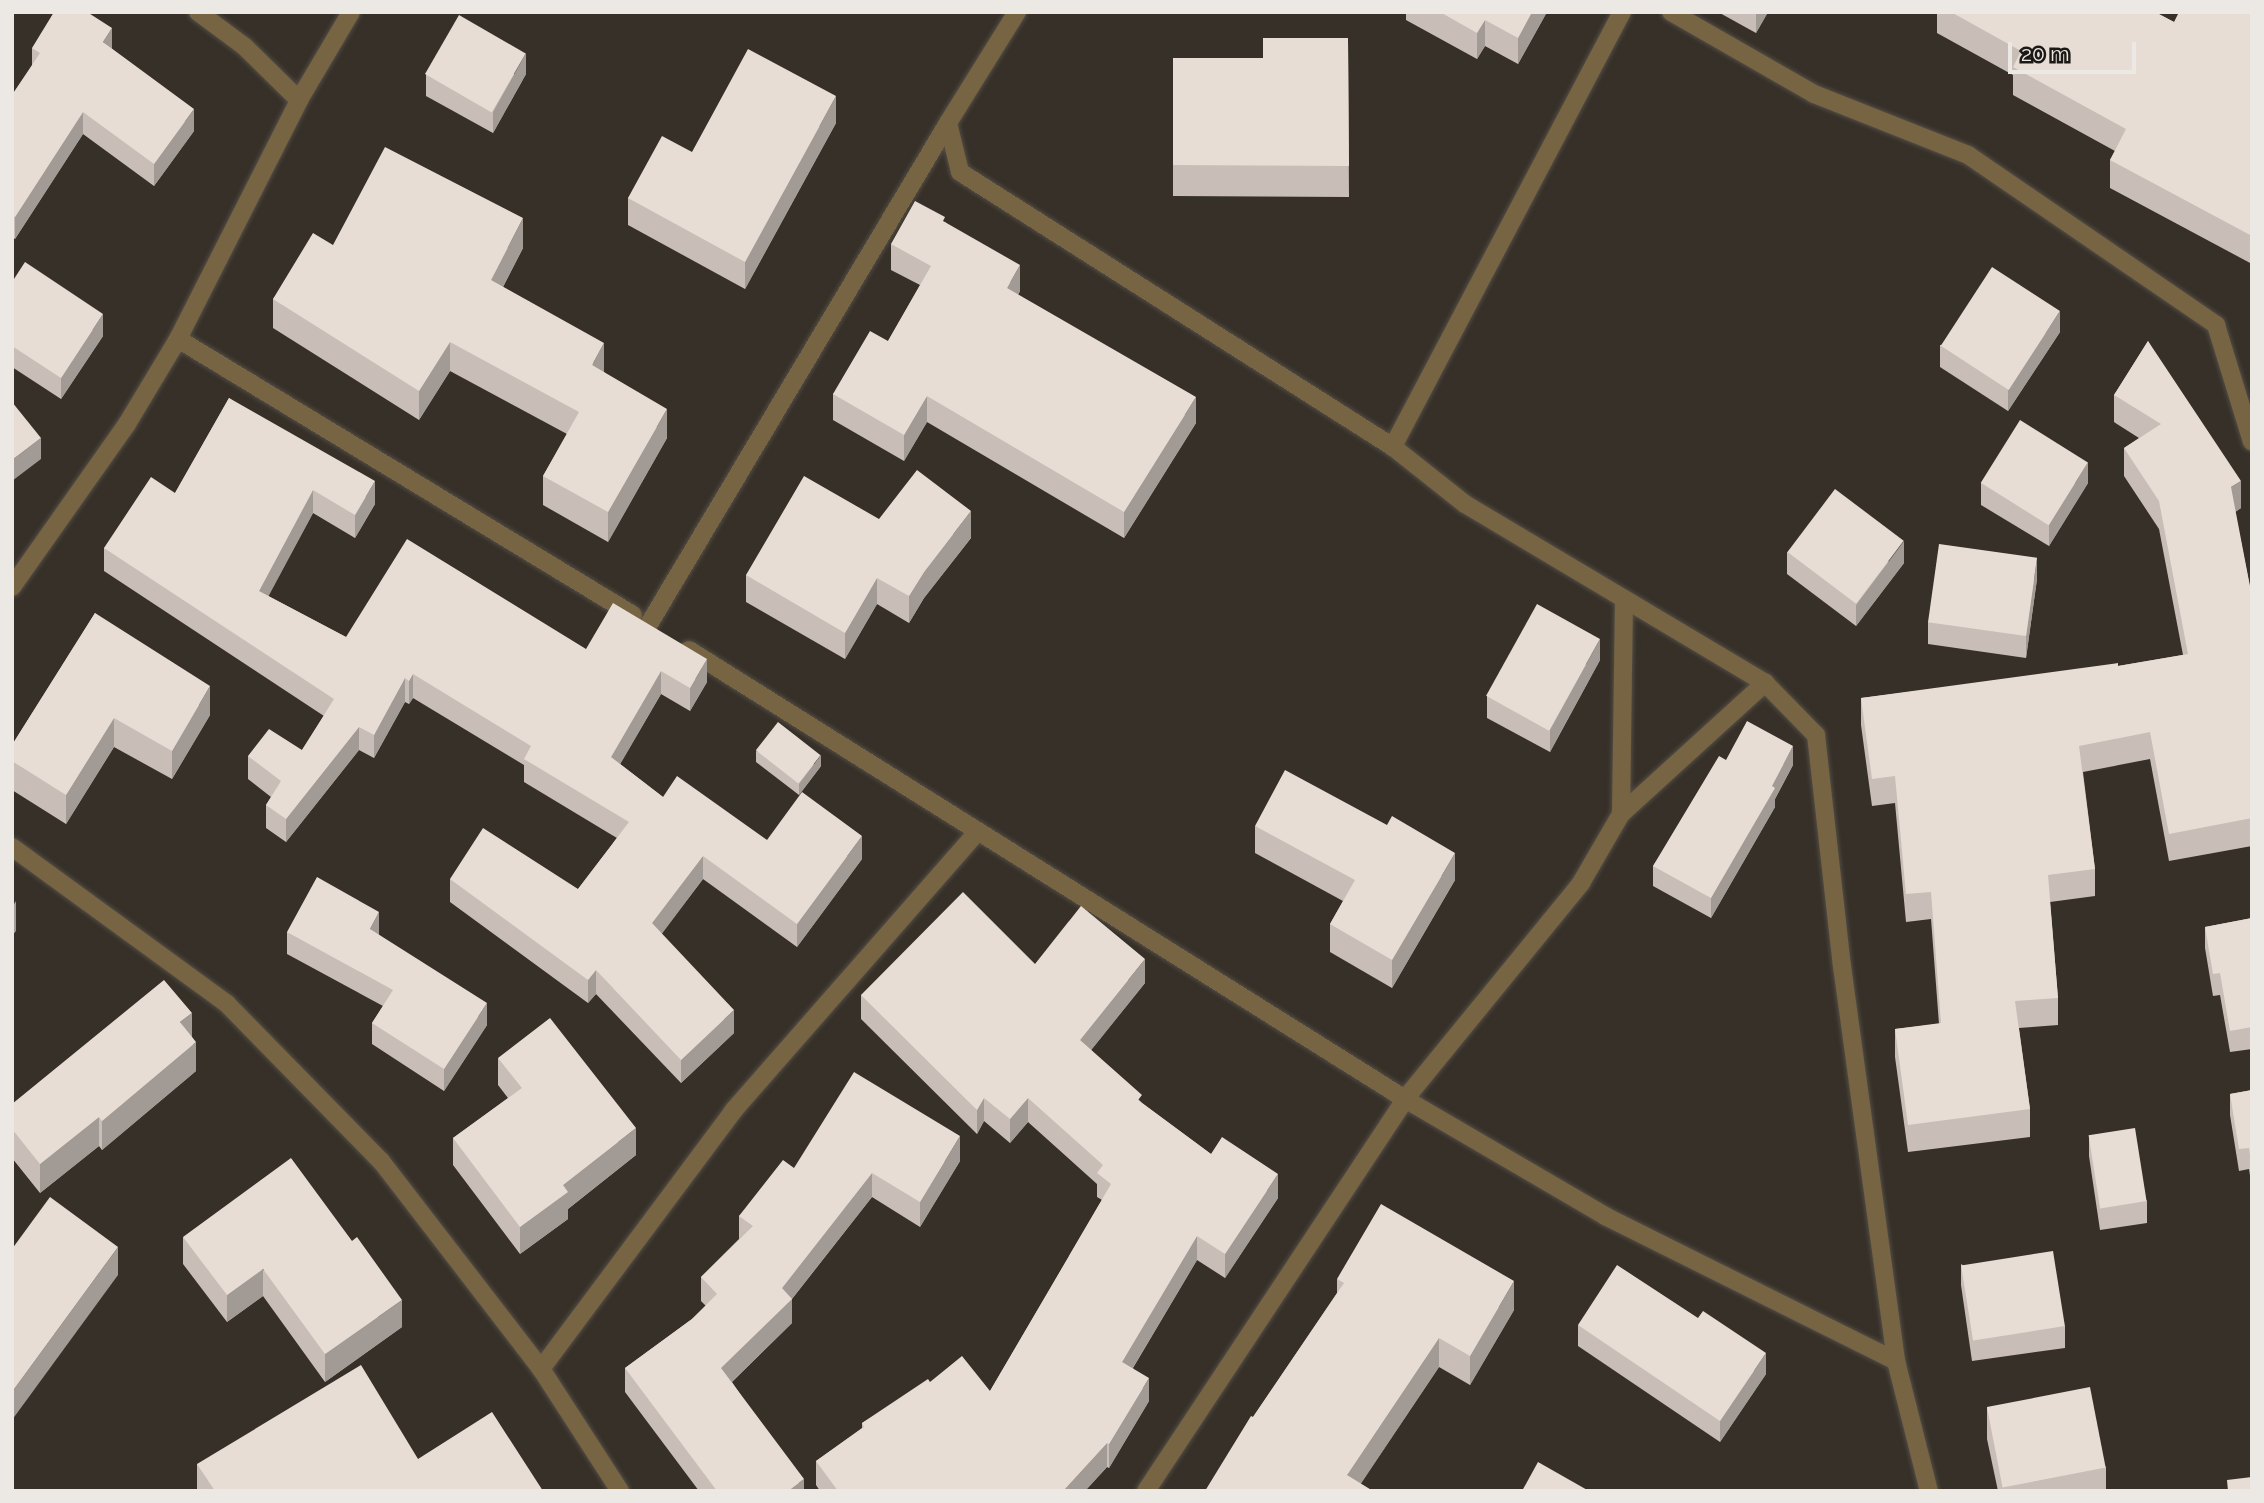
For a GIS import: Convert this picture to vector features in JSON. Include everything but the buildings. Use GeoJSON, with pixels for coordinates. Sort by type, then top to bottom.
{"type":"FeatureCollection","features":[{"type":"Feature","properties":{"kind":"street"},"geometry":{"type":"LineString","coordinates":[[198,12],[244,47],[299,100]]}},
{"type":"Feature","properties":{"kind":"street"},"geometry":{"type":"LineString","coordinates":[[12,587],[127,424],[178,339],[299,100],[351,12]]}},
{"type":"Feature","properties":{"kind":"street"},"geometry":{"type":"LineString","coordinates":[[660,632],[947,123],[1017,12]]}},
{"type":"Feature","properties":{"kind":"street"},"geometry":{"type":"LineString","coordinates":[[1393,447],[1622,12]]}},
{"type":"Feature","properties":{"kind":"street"},"geometry":{"type":"LineString","coordinates":[[1671,12],[1814,94],[1968,155],[2216,325],[2252,442]]}},
{"type":"Feature","properties":{"kind":"street"},"geometry":{"type":"LineString","coordinates":[[947,123],[960,172],[980,187],[1393,447],[1465,504],[1765,683],[1816,734],[1842,966],[1896,1362],[1929,1491]]}},
{"type":"Feature","properties":{"kind":"street"},"geometry":{"type":"LineString","coordinates":[[178,339],[660,632],[1405,1099],[1605,1216],[1896,1362]]}},
{"type":"Feature","properties":{"kind":"street"},"geometry":{"type":"LineString","coordinates":[[1621,814],[1624,598]]}},
{"type":"Feature","properties":{"kind":"street"},"geometry":{"type":"LineString","coordinates":[[1146,1491],[1405,1099],[1581,883],[1621,814],[1765,683]]}},
{"type":"Feature","properties":{"kind":"street"},"geometry":{"type":"LineString","coordinates":[[541,1369],[733,1111],[978,831]]}},
{"type":"Feature","properties":{"kind":"street"},"geometry":{"type":"LineString","coordinates":[[12,847],[228,1004],[380,1161],[541,1369],[620,1491]]}}]}
